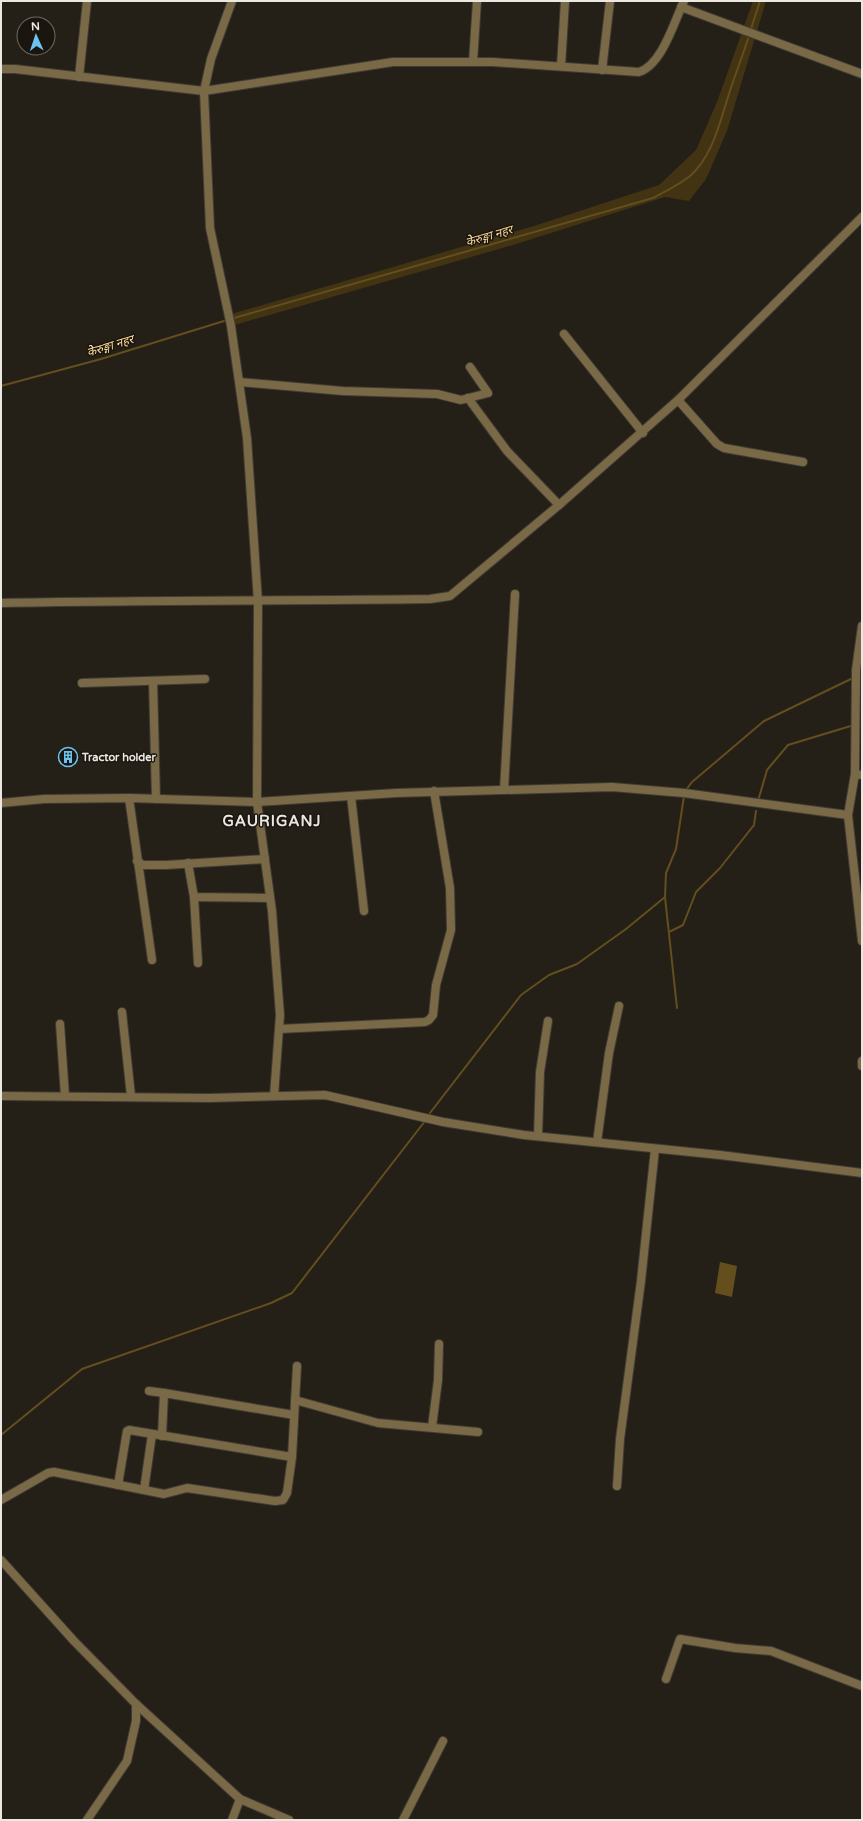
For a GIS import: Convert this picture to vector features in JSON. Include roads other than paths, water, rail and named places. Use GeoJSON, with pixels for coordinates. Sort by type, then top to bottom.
{"type":"FeatureCollection","features":[{"type":"Feature","properties":{"kind":"street"},"geometry":{"type":"LineString","coordinates":[[79,77],[87,1]]}},
{"type":"Feature","properties":{"kind":"street"},"geometry":{"type":"LineString","coordinates":[[232,1],[211,59],[204,91],[210,228],[231,326],[247,438],[258,602],[257,802],[270,898],[280,1015],[274,1096]]}},
{"type":"Feature","properties":{"kind":"street"},"geometry":{"type":"LineString","coordinates":[[472,62],[477,1]]}},
{"type":"Feature","properties":{"kind":"street"},"geometry":{"type":"LineString","coordinates":[[561,66],[566,1]]}},
{"type":"Feature","properties":{"kind":"street"},"geometry":{"type":"LineString","coordinates":[[602,70],[610,1]]}},
{"type":"Feature","properties":{"kind":"street"},"geometry":{"type":"LineString","coordinates":[[1,69],[15,69],[204,91],[393,62],[472,62],[561,66],[632,72],[646,70],[652,66],[660,53],[683,4],[742,30],[862,74]]}},
{"type":"Feature","properties":{"kind":"street"},"geometry":{"type":"LineString","coordinates":[[1,603],[112,601],[258,602],[430,599],[450,596],[559,505],[678,400],[862,217]]}},
{"type":"Feature","properties":{"kind":"street"},"geometry":{"type":"LineString","coordinates":[[564,334],[643,432]]}},
{"type":"Feature","properties":{"kind":"street"},"geometry":{"type":"LineString","coordinates":[[240,382],[343,390],[437,394],[461,400],[488,393],[470,367]]}},
{"type":"Feature","properties":{"kind":"street"},"geometry":{"type":"LineString","coordinates":[[468,398],[507,451],[559,505]]}},
{"type":"Feature","properties":{"kind":"street"},"geometry":{"type":"LineString","coordinates":[[678,400],[717,444],[724,448],[803,462]]}},
{"type":"Feature","properties":{"kind":"street"},"geometry":{"type":"LineString","coordinates":[[504,790],[515,594]]}},
{"type":"Feature","properties":{"kind":"street"},"geometry":{"type":"LineString","coordinates":[[862,626],[856,670],[859,774],[848,815],[862,941]]}},
{"type":"Feature","properties":{"kind":"street"},"geometry":{"type":"LineString","coordinates":[[82,683],[205,679]]}},
{"type":"Feature","properties":{"kind":"street"},"geometry":{"type":"LineString","coordinates":[[153,681],[156,798]]}},
{"type":"Feature","properties":{"kind":"street"},"geometry":{"type":"LineString","coordinates":[[1,803],[44,799],[129,798],[257,802],[434,791],[634,788],[848,815]]}},
{"type":"Feature","properties":{"kind":"street"},"geometry":{"type":"LineString","coordinates":[[279,1029],[425,1022],[433,1015],[436,985],[451,930],[452,919],[450,888],[434,791]]}},
{"type":"Feature","properties":{"kind":"street"},"geometry":{"type":"LineString","coordinates":[[351,796],[364,911]]}},
{"type":"Feature","properties":{"kind":"street"},"geometry":{"type":"LineString","coordinates":[[129,798],[152,960]]}},
{"type":"Feature","properties":{"kind":"street"},"geometry":{"type":"LineString","coordinates":[[137,861],[143,865],[188,864],[265,859]]}},
{"type":"Feature","properties":{"kind":"street"},"geometry":{"type":"LineString","coordinates":[[188,864],[194,898],[198,963]]}},
{"type":"Feature","properties":{"kind":"street"},"geometry":{"type":"LineString","coordinates":[[194,898],[270,898]]}},
{"type":"Feature","properties":{"kind":"street"},"geometry":{"type":"LineString","coordinates":[[597,1142],[609,1053],[619,1006]]}},
{"type":"Feature","properties":{"kind":"street"},"geometry":{"type":"LineString","coordinates":[[122,1012],[131,1096]]}},
{"type":"Feature","properties":{"kind":"street"},"geometry":{"type":"LineString","coordinates":[[538,1136],[540,1072],[548,1021]]}},
{"type":"Feature","properties":{"kind":"street"},"geometry":{"type":"LineString","coordinates":[[60,1024],[65,1096]]}},
{"type":"Feature","properties":{"kind":"street"},"geometry":{"type":"LineString","coordinates":[[862,1061],[862,1066]]}},
{"type":"Feature","properties":{"kind":"street"},"geometry":{"type":"LineString","coordinates":[[1,1096],[131,1096],[209,1098],[324,1095],[443,1122],[538,1136],[862,1173]]}},
{"type":"Feature","properties":{"kind":"street"},"geometry":{"type":"LineString","coordinates":[[617,1486],[620,1438],[641,1281],[655,1149]]}},
{"type":"Feature","properties":{"kind":"street"},"geometry":{"type":"LineString","coordinates":[[432,1427],[438,1380],[439,1344]]}},
{"type":"Feature","properties":{"kind":"street"},"geometry":{"type":"LineString","coordinates":[[1,1500],[48,1473],[54,1472],[164,1494],[187,1488],[275,1502],[283,1500],[287,1493],[292,1458],[297,1366]]}},
{"type":"Feature","properties":{"kind":"street"},"geometry":{"type":"LineString","coordinates":[[149,1391],[294,1415]]}},
{"type":"Feature","properties":{"kind":"street"},"geometry":{"type":"LineString","coordinates":[[162,1436],[164,1393]]}},
{"type":"Feature","properties":{"kind":"street"},"geometry":{"type":"LineString","coordinates":[[295,1400],[378,1423],[478,1432]]}},
{"type":"Feature","properties":{"kind":"street"},"geometry":{"type":"LineString","coordinates":[[118,1485],[127,1431],[132,1430],[292,1458]]}},
{"type":"Feature","properties":{"kind":"street"},"geometry":{"type":"LineString","coordinates":[[144,1490],[152,1434]]}},
{"type":"Feature","properties":{"kind":"street"},"geometry":{"type":"LineString","coordinates":[[1,1560],[74,1641],[136,1704],[240,1799],[289,1820]]}},
{"type":"Feature","properties":{"kind":"street"},"geometry":{"type":"LineString","coordinates":[[666,1679],[680,1639],[735,1648],[771,1650],[862,1686]]}},
{"type":"Feature","properties":{"kind":"street"},"geometry":{"type":"LineString","coordinates":[[88,1820],[127,1762],[136,1721],[136,1704]]}},
{"type":"Feature","properties":{"kind":"street"},"geometry":{"type":"LineString","coordinates":[[403,1820],[443,1741]]}},
{"type":"Feature","properties":{"kind":"street"},"geometry":{"type":"LineString","coordinates":[[232,1820],[240,1799]]}},
{"type":"Feature","properties":{"kind":"waterway","name":"केेरुङ्गा नहर"},"geometry":{"type":"LineString","coordinates":[[751,29],[760,1]]}},
{"type":"Feature","properties":{"kind":"waterway","name":"केेरुङ्गा नहर"},"geometry":{"type":"LineString","coordinates":[[234,318],[653,198],[668,190],[690,176],[705,159],[719,127],[748,39]]}},
{"type":"Feature","properties":{"kind":"waterway","name":"केेरुङ्गा नहर"},"geometry":{"type":"LineString","coordinates":[[1,386],[101,359],[224,321]]}},
{"type":"Feature","properties":{"kind":"waterway"},"geometry":{"type":"LineString","coordinates":[[686,790],[692,782],[764,721],[853,678]]}},
{"type":"Feature","properties":{"kind":"waterway"},"geometry":{"type":"LineString","coordinates":[[758,801],[767,770],[788,745],[854,725]]}},
{"type":"Feature","properties":{"kind":"waterway"},"geometry":{"type":"LineString","coordinates":[[677,1008],[665,897],[666,873],[676,849],[684,796]]}},
{"type":"Feature","properties":{"kind":"waterway"},"geometry":{"type":"LineString","coordinates":[[669,932],[683,925],[696,892],[720,868],[754,825],[756,811]]}},
{"type":"Feature","properties":{"kind":"waterway"},"geometry":{"type":"LineString","coordinates":[[430,1113],[521,995],[549,975],[577,964],[626,929],[665,897]]}},
{"type":"Feature","properties":{"kind":"waterway"},"geometry":{"type":"LineString","coordinates":[[1,1435],[82,1369],[271,1303],[292,1293],[425,1121]]}},
{"type":"Feature","properties":{"kind":"place","name":"Tractor holder"},"geometry":{"type":"Point","coordinates":[68,757]}},
{"type":"Feature","properties":{"kind":"district","name":"GAURIGANJ"},"geometry":{"type":"Point","coordinates":[272,821]}}]}
